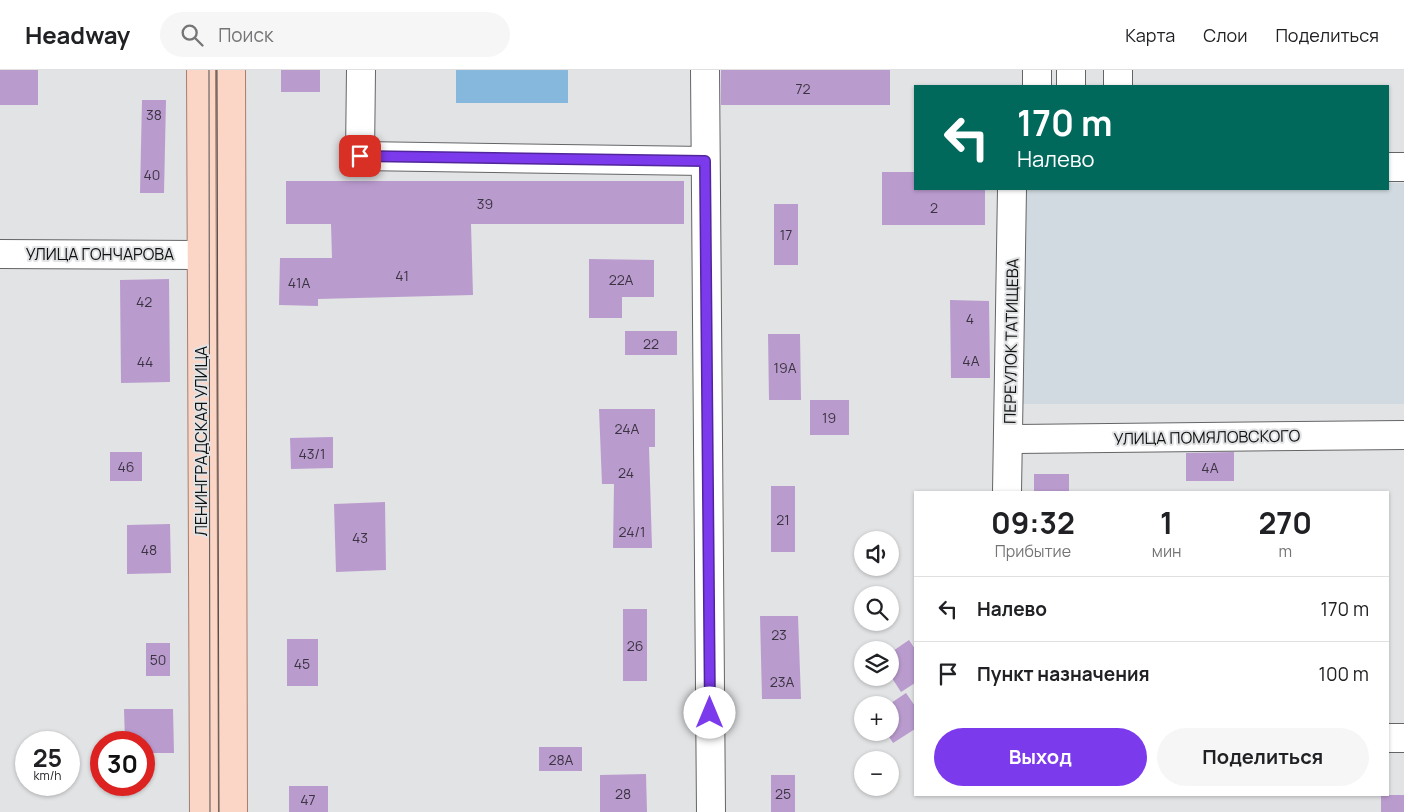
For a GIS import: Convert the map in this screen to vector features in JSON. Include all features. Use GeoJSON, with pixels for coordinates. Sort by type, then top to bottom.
{"type":"FeatureCollection","features":[{"type":"Feature","properties":{"kind":"main road","name":"ЛЕНИНГРАДСКАЯ УЛИЦА"},"geometry":{"type":"LineString","coordinates":[[201,70],[200,255],[204,812]]}},
{"type":"Feature","properties":{"kind":"main road","name":"ЛЕНИНГРАДСКАЯ УЛИЦА"},"geometry":{"type":"LineString","coordinates":[[231,70],[233,812]]}},
{"type":"Feature","properties":{"kind":"street"},"geometry":{"type":"LineString","coordinates":[[361,70],[360,156],[705,161]]}},
{"type":"Feature","properties":{"kind":"street"},"geometry":{"type":"LineString","coordinates":[[705,70],[711,812]]}},
{"type":"Feature","properties":{"kind":"street"},"geometry":{"type":"LineString","coordinates":[[1037,70],[1037,85]]}},
{"type":"Feature","properties":{"kind":"street"},"geometry":{"type":"LineString","coordinates":[[1071,70],[1072,85]]}},
{"type":"Feature","properties":{"kind":"street"},"geometry":{"type":"LineString","coordinates":[[1118,70],[1118,85]]}},
{"type":"Feature","properties":{"kind":"street"},"geometry":{"type":"LineString","coordinates":[[1389,166],[1404,167]]}},
{"type":"Feature","properties":{"kind":"street","name":"ПЕРЕУЛОК ТАТИЩЕВА"},"geometry":{"type":"LineString","coordinates":[[1007,491],[1012,190]]}},
{"type":"Feature","properties":{"kind":"street","name":"УЛИЦА ГОНЧАРОВА"},"geometry":{"type":"LineString","coordinates":[[0,254],[200,255]]}},
{"type":"Feature","properties":{"kind":"street","name":"УЛИЦА ПОМЯЛОВСКОГО"},"geometry":{"type":"LineString","coordinates":[[1009,439],[1404,435]]}},
{"type":"Feature","properties":{"kind":"street"},"geometry":{"type":"LineString","coordinates":[[1389,738],[1404,738]]}},
{"type":"Feature","properties":{"kind":"shaded area"},"geometry":{"type":"Polygon","coordinates":[[[456,70],[568,70],[568,103],[456,103],[456,70]]]}},
{"type":"Feature","properties":{"kind":"shaded area"},"geometry":{"type":"Polygon","coordinates":[[[1389,183],[1404,183],[1404,404],[1013,404],[1013,190],[1389,190],[1389,183]]]}},
{"type":"Feature","properties":{"kind":"building"},"geometry":{"type":"Polygon","coordinates":[[[0,70],[38,70],[38,105],[0,105],[0,70]]]}},
{"type":"Feature","properties":{"kind":"building"},"geometry":{"type":"Polygon","coordinates":[[[281,70],[320,70],[320,92],[281,92],[281,70]]]}},
{"type":"Feature","properties":{"kind":"building"},"geometry":{"type":"Polygon","coordinates":[[[721,70],[890,70],[890,105],[721,105],[721,70]]]}},
{"type":"Feature","properties":{"kind":"building"},"geometry":{"type":"Polygon","coordinates":[[[142,100],[166,100],[164,193],[140,193],[142,100]]]}},
{"type":"Feature","properties":{"kind":"building"},"geometry":{"type":"Polygon","coordinates":[[[882,172],[914,172],[914,190],[985,190],[985,225],[882,225],[882,172]]]}},
{"type":"Feature","properties":{"kind":"building"},"geometry":{"type":"Polygon","coordinates":[[[286,181],[684,181],[684,224],[471,224],[473,295],[318,299],[318,306],[279,305],[280,258],[332,258],[331,224],[286,224],[286,181]]]}},
{"type":"Feature","properties":{"kind":"building"},"geometry":{"type":"Polygon","coordinates":[[[774,204],[798,204],[798,265],[774,265],[774,204]]]}},
{"type":"Feature","properties":{"kind":"building"},"geometry":{"type":"Polygon","coordinates":[[[589,259],[654,260],[654,297],[622,297],[622,318],[589,318],[589,259]]]}},
{"type":"Feature","properties":{"kind":"building"},"geometry":{"type":"Polygon","coordinates":[[[169,279],[170,382],[121,383],[120,280],[169,279]]]}},
{"type":"Feature","properties":{"kind":"building"},"geometry":{"type":"Polygon","coordinates":[[[950,300],[989,301],[990,378],[951,378],[950,300]]]}},
{"type":"Feature","properties":{"kind":"building"},"geometry":{"type":"Polygon","coordinates":[[[625,331],[677,331],[677,355],[625,355],[625,331]]]}},
{"type":"Feature","properties":{"kind":"building"},"geometry":{"type":"Polygon","coordinates":[[[768,334],[800,334],[801,400],[769,400],[768,334]]]}},
{"type":"Feature","properties":{"kind":"building"},"geometry":{"type":"Polygon","coordinates":[[[810,400],[849,400],[849,435],[810,435],[810,400]]]}},
{"type":"Feature","properties":{"kind":"building"},"geometry":{"type":"Polygon","coordinates":[[[599,409],[655,409],[655,447],[649,447],[652,548],[613,548],[614,484],[602,484],[599,409]]]}},
{"type":"Feature","properties":{"kind":"building"},"geometry":{"type":"Polygon","coordinates":[[[333,437],[333,468],[291,469],[290,438],[333,437]]]}},
{"type":"Feature","properties":{"kind":"building"},"geometry":{"type":"Polygon","coordinates":[[[110,452],[142,452],[142,481],[110,481],[110,452]]]}},
{"type":"Feature","properties":{"kind":"building"},"geometry":{"type":"Polygon","coordinates":[[[1234,452],[1234,481],[1186,481],[1186,453],[1234,452]]]}},
{"type":"Feature","properties":{"kind":"building"},"geometry":{"type":"Polygon","coordinates":[[[1034,474],[1069,474],[1069,491],[1034,491],[1034,474]]]}},
{"type":"Feature","properties":{"kind":"building"},"geometry":{"type":"Polygon","coordinates":[[[771,486],[795,486],[795,552],[771,552],[771,486]]]}},
{"type":"Feature","properties":{"kind":"building"},"geometry":{"type":"Polygon","coordinates":[[[385,502],[386,570],[336,572],[334,504],[385,502]]]}},
{"type":"Feature","properties":{"kind":"building"},"geometry":{"type":"Polygon","coordinates":[[[170,524],[171,573],[127,574],[127,525],[170,524]]]}},
{"type":"Feature","properties":{"kind":"building"},"geometry":{"type":"Polygon","coordinates":[[[623,609],[647,609],[647,681],[623,681],[623,609]]]}},
{"type":"Feature","properties":{"kind":"building"},"geometry":{"type":"Polygon","coordinates":[[[760,616],[798,616],[801,699],[762,699],[760,616]]]}},
{"type":"Feature","properties":{"kind":"building"},"geometry":{"type":"Polygon","coordinates":[[[287,639],[318,639],[318,686],[287,686],[287,639]]]}},
{"type":"Feature","properties":{"kind":"building"},"geometry":{"type":"Polygon","coordinates":[[[909,640],[914,648],[914,684],[901,692],[897,686],[899,686],[899,647],[909,640]]]}},
{"type":"Feature","properties":{"kind":"building"},"geometry":{"type":"Polygon","coordinates":[[[146,643],[170,643],[170,676],[146,676],[146,643]]]}},
{"type":"Feature","properties":{"kind":"building"},"geometry":{"type":"Polygon","coordinates":[[[906,693],[914,705],[914,730],[899,739],[899,698],[906,693]]]}},
{"type":"Feature","properties":{"kind":"building"},"geometry":{"type":"Polygon","coordinates":[[[124,709],[173,709],[174,753],[155,753],[155,731],[125,731],[124,709]]]}},
{"type":"Feature","properties":{"kind":"building"},"geometry":{"type":"Polygon","coordinates":[[[539,747],[582,747],[582,771],[539,771],[539,747]]]}},
{"type":"Feature","properties":{"kind":"building"},"geometry":{"type":"Polygon","coordinates":[[[646,774],[647,812],[600,812],[600,775],[646,774]]]}},
{"type":"Feature","properties":{"kind":"building"},"geometry":{"type":"Polygon","coordinates":[[[771,775],[795,775],[795,812],[771,812],[771,775]]]}},
{"type":"Feature","properties":{"kind":"building"},"geometry":{"type":"Polygon","coordinates":[[[289,786],[328,786],[328,812],[289,812],[289,786]]]}},
{"type":"Feature","properties":{"kind":"building"},"geometry":{"type":"Polygon","coordinates":[[[1404,795],[1404,812],[1381,812],[1381,796],[1404,795]]]}},
{"type":"Feature","properties":{"kind":"tram line"},"geometry":{"type":"LineString","coordinates":[[209,70],[210,812]]}},
{"type":"Feature","properties":{"kind":"tram line"},"geometry":{"type":"LineString","coordinates":[[217,70],[219,812]]}},
{"type":"Feature","properties":{"kind":"route"},"geometry":{"type":"LineString","coordinates":[[360,156],[705,161],[710,713]]}}]}
